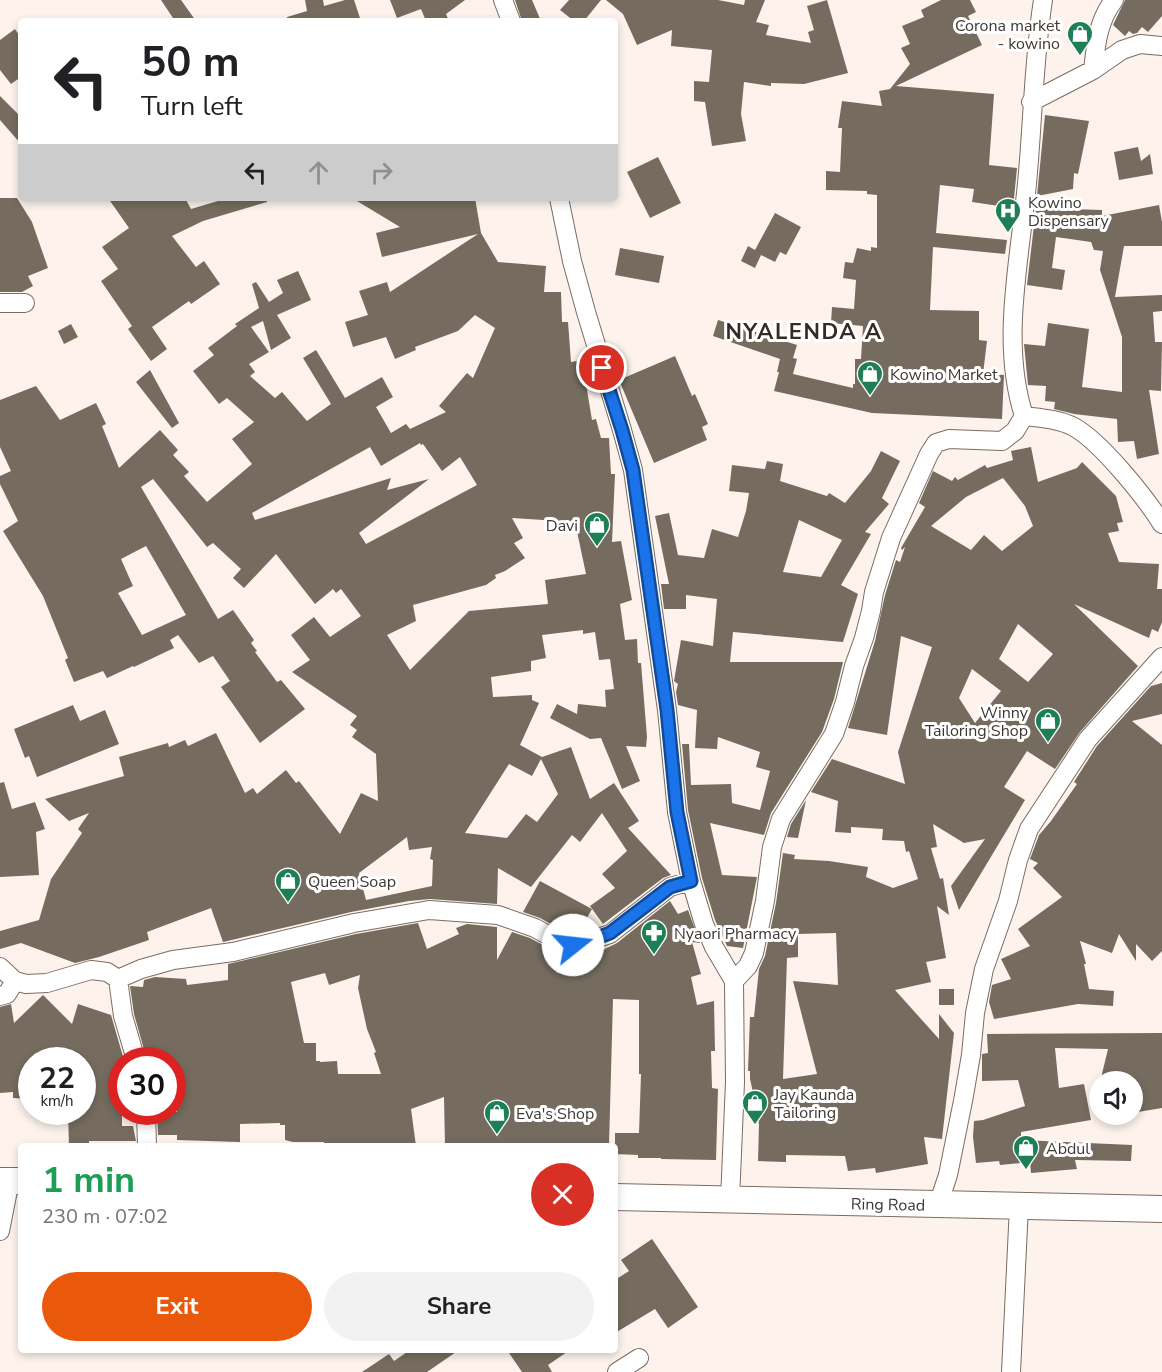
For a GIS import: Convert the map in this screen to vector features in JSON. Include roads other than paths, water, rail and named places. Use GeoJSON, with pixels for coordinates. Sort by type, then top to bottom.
{"type":"FeatureCollection","features":[{"type":"Feature","properties":{"kind":"main road","name":"Ring Road"},"geometry":{"type":"LineString","coordinates":[[618,1197],[1162,1209]]}},
{"type":"Feature","properties":{"kind":"street"},"geometry":{"type":"LineString","coordinates":[[503,0],[510,18]]}},
{"type":"Feature","properties":{"kind":"street"},"geometry":{"type":"LineString","coordinates":[[1024,416],[1018,399],[1012,327],[1028,173],[1031,102],[1043,0]]}},
{"type":"Feature","properties":{"kind":"street"},"geometry":{"type":"LineString","coordinates":[[1093,70],[1099,28],[1107,9],[1114,0]]}},
{"type":"Feature","properties":{"kind":"street"},"geometry":{"type":"LineString","coordinates":[[1031,102],[1093,70],[1122,50],[1140,44],[1162,46]]}},
{"type":"Feature","properties":{"kind":"street"},"geometry":{"type":"LineString","coordinates":[[560,201],[572,261],[633,470],[667,710],[677,812],[691,881],[704,924],[714,947],[734,981],[735,1082],[730,1200]]}},
{"type":"Feature","properties":{"kind":"street"},"geometry":{"type":"LineString","coordinates":[[0,303],[25,303]]}},
{"type":"Feature","properties":{"kind":"street"},"geometry":{"type":"LineString","coordinates":[[1024,416],[1049,419],[1074,427],[1106,454],[1151,507],[1162,524]]}},
{"type":"Feature","properties":{"kind":"street"},"geometry":{"type":"LineString","coordinates":[[734,981],[748,966],[754,953],[765,901],[772,847],[781,819],[810,776],[834,734],[872,611],[874,592],[891,538],[928,454],[936,443],[949,439],[1002,441],[1015,431],[1024,416]]}},
{"type":"Feature","properties":{"kind":"street"},"geometry":{"type":"LineString","coordinates":[[938,1205],[948,1175],[963,1101],[975,1013],[984,969],[1008,901],[1018,860],[1029,829],[1088,739],[1162,657]]}},
{"type":"Feature","properties":{"kind":"street"},"geometry":{"type":"LineString","coordinates":[[118,979],[141,969],[173,960],[233,952],[354,923],[429,910],[498,915],[535,928],[564,944],[579,944],[610,933],[670,887],[691,881]]}},
{"type":"Feature","properties":{"kind":"street"},"geometry":{"type":"LineString","coordinates":[[0,967],[15,981],[26,984],[47,983],[91,970],[107,972],[118,979],[123,1016],[132,1047]]}},
{"type":"Feature","properties":{"kind":"street"},"geometry":{"type":"LineString","coordinates":[[0,996],[7,994],[15,981]]}},
{"type":"Feature","properties":{"kind":"street"},"geometry":{"type":"LineString","coordinates":[[146,1125],[147,1143]]}},
{"type":"Feature","properties":{"kind":"street"},"geometry":{"type":"LineString","coordinates":[[0,1231],[10,1181]]}},
{"type":"Feature","properties":{"kind":"street"},"geometry":{"type":"LineString","coordinates":[[1011,1372],[1019,1206]]}},
{"type":"Feature","properties":{"kind":"street"},"geometry":{"type":"LineString","coordinates":[[617,1372],[639,1358]]}},
{"type":"Feature","properties":{"kind":"place","name":"Corona market - kowino"},"geometry":{"type":"Point","coordinates":[1080,57]}},
{"type":"Feature","properties":{"kind":"place","name":"Kowino Dispensary"},"geometry":{"type":"Point","coordinates":[1008,234]}},
{"type":"Feature","properties":{"kind":"place","name":"Kowino Market"},"geometry":{"type":"Point","coordinates":[870,397]}},
{"type":"Feature","properties":{"kind":"place","name":"Davi"},"geometry":{"type":"Point","coordinates":[597,548]}},
{"type":"Feature","properties":{"kind":"place","name":"Winny Tailoring Shop"},"geometry":{"type":"Point","coordinates":[1048,744]}},
{"type":"Feature","properties":{"kind":"place","name":"Queen Soap"},"geometry":{"type":"Point","coordinates":[288,904]}},
{"type":"Feature","properties":{"kind":"place","name":"Nyaori Pharmacy"},"geometry":{"type":"Point","coordinates":[654,956]}},
{"type":"Feature","properties":{"kind":"place","name":"Jay Kaunda Tailoring"},"geometry":{"type":"Point","coordinates":[755,1126]}},
{"type":"Feature","properties":{"kind":"place","name":"Eva's Shop"},"geometry":{"type":"Point","coordinates":[497,1136]}},
{"type":"Feature","properties":{"kind":"place","name":"Abdul"},"geometry":{"type":"Point","coordinates":[1026,1171]}},
{"type":"Feature","properties":{"kind":"district","name":"NYALENDA A"},"geometry":{"type":"Point","coordinates":[804,331]}}]}
